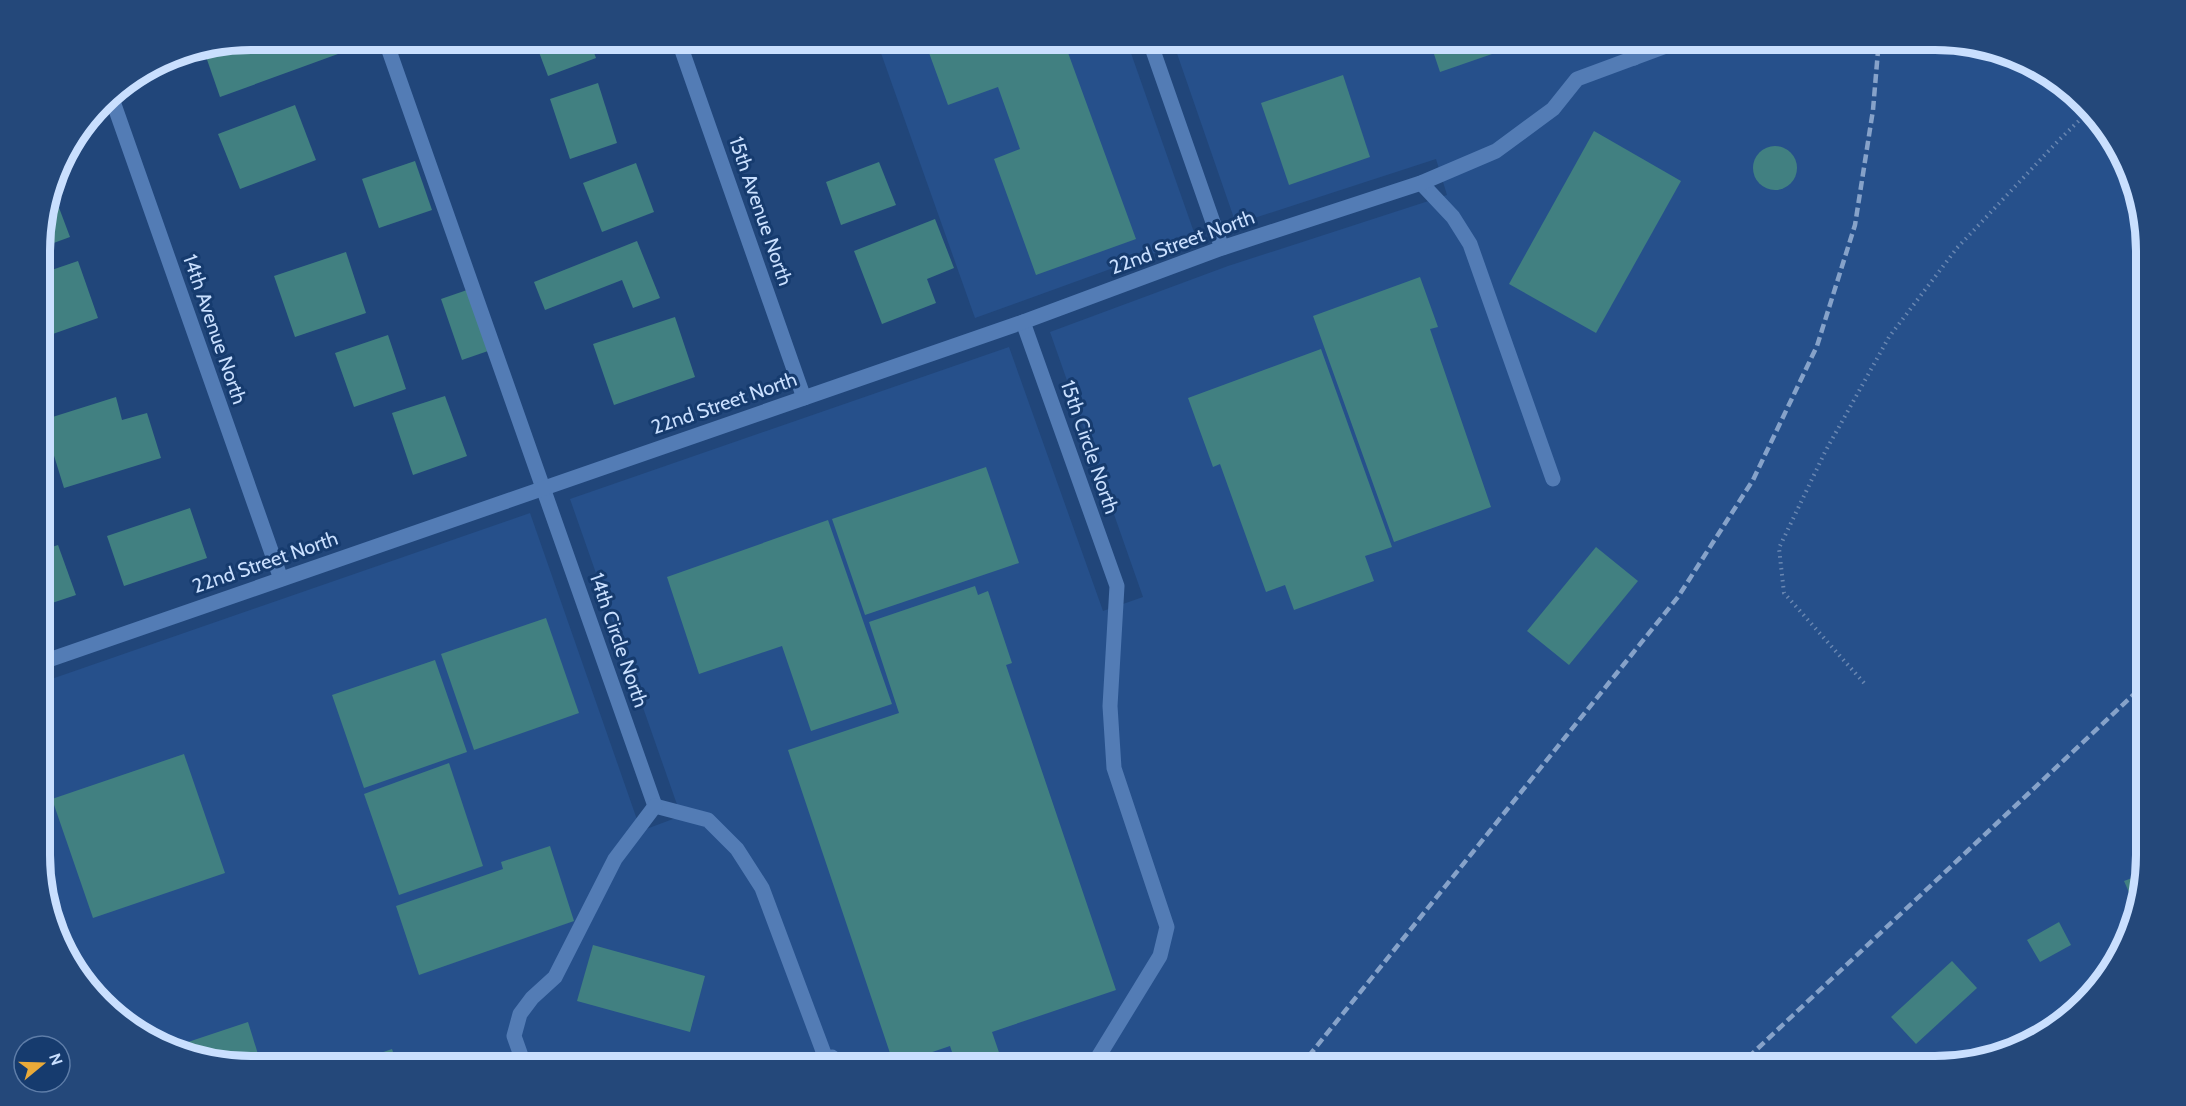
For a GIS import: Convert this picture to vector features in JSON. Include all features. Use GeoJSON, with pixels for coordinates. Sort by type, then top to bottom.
{"type":"FeatureCollection","features":[{"type":"Feature","properties":{"kind":"street","name":"14th Circle North"},"geometry":{"type":"LineString","coordinates":[[389,50],[655,806]]}},
{"type":"Feature","properties":{"kind":"street","name":"15th Avenue North"},"geometry":{"type":"LineString","coordinates":[[682,50],[804,398]]}},
{"type":"Feature","properties":{"kind":"street"},"geometry":{"type":"LineString","coordinates":[[1153,50],[1222,248]]}},
{"type":"Feature","properties":{"kind":"street"},"geometry":{"type":"LineString","coordinates":[[1632,50],[1635,58]]}},
{"type":"Feature","properties":{"kind":"street","name":"22nd Street North"},"geometry":{"type":"LineString","coordinates":[[50,660],[1023,322],[1222,248],[1421,183],[1496,151],[1553,109],[1576,79],[1656,50]]}},
{"type":"Feature","properties":{"kind":"street","name":"14th Avenue North"},"geometry":{"type":"LineString","coordinates":[[114,103],[281,579]]}},
{"type":"Feature","properties":{"kind":"street"},"geometry":{"type":"LineString","coordinates":[[1421,183],[1453,217],[1470,244],[1553,478]]}},
{"type":"Feature","properties":{"kind":"street","name":"15th Circle North"},"geometry":{"type":"LineString","coordinates":[[1023,322],[1117,586],[1110,706],[1114,768],[1167,927],[1160,956],[1099,1056]]}},
{"type":"Feature","properties":{"kind":"street"},"geometry":{"type":"LineString","coordinates":[[521,1056],[514,1036],[520,1014],[532,998],[555,977],[615,859],[655,806],[708,820],[737,849],[762,888],[825,1056]]}},
{"type":"Feature","properties":{"kind":"path"},"geometry":{"type":"LineString","coordinates":[[1864,683],[1784,593],[1779,548],[1825,452],[1889,337],[1958,248],[2084,115]]}},
{"type":"Feature","properties":{"kind":"shaded area"},"geometry":{"type":"Polygon","coordinates":[[[880,50],[1130,50],[1196,238],[975,318],[880,50]]]}},
{"type":"Feature","properties":{"kind":"shaded area"},"geometry":{"type":"Polygon","coordinates":[[[1176,50],[1948,50],[1974,53],[2000,60],[2047,83],[2068,99],[2095,128],[2110,150],[2121,174],[2130,199],[2135,225],[2136,251],[2135,881],[2130,907],[2116,944],[2103,967],[2087,988],[2047,1023],[2024,1036],[1974,1053],[1948,1056],[251,1056],[225,1055],[199,1050],[162,1036],[139,1023],[118,1007],[83,967],[60,920],[51,881],[50,680],[530,513],[641,831],[681,816],[570,499],[1009,347],[1103,611],[1143,597],[1050,332],[1228,266],[1447,195],[1436,159],[1236,224],[1176,50]]]}},
{"type":"Feature","properties":{"kind":"building"},"geometry":{"type":"Polygon","coordinates":[[[238,50],[349,50],[220,97],[205,55],[238,50]]]}},
{"type":"Feature","properties":{"kind":"building"},"geometry":{"type":"Polygon","coordinates":[[[538,50],[593,50],[596,58],[548,76],[538,50]]]}},
{"type":"Feature","properties":{"kind":"building"},"geometry":{"type":"Polygon","coordinates":[[[928,50],[1067,50],[1136,239],[1036,275],[994,159],[1020,149],[998,87],[948,105],[928,50]]]}},
{"type":"Feature","properties":{"kind":"building"},"geometry":{"type":"Polygon","coordinates":[[[1433,50],[1503,50],[1440,72],[1433,50]]]}},
{"type":"Feature","properties":{"kind":"building"},"geometry":{"type":"Polygon","coordinates":[[[1343,75],[1370,157],[1289,185],[1261,103],[1343,75]]]}},
{"type":"Feature","properties":{"kind":"building"},"geometry":{"type":"Polygon","coordinates":[[[598,83],[617,143],[570,159],[550,99],[598,83]]]}},
{"type":"Feature","properties":{"kind":"building"},"geometry":{"type":"Polygon","coordinates":[[[295,105],[316,160],[240,189],[218,134],[295,105]]]}},
{"type":"Feature","properties":{"kind":"building"},"geometry":{"type":"Polygon","coordinates":[[[1594,131],[1681,181],[1596,333],[1509,284],[1594,131]]]}},
{"type":"Feature","properties":{"kind":"building"},"geometry":{"type":"Polygon","coordinates":[[[1775,146],[1791,152],[1797,168],[1791,184],[1775,190],[1759,184],[1753,168],[1759,152],[1775,146]]]}},
{"type":"Feature","properties":{"kind":"building"},"geometry":{"type":"Polygon","coordinates":[[[415,161],[432,210],[379,228],[362,179],[415,161]]]}},
{"type":"Feature","properties":{"kind":"building"},"geometry":{"type":"Polygon","coordinates":[[[879,162],[896,205],[841,225],[826,182],[879,162]]]}},
{"type":"Feature","properties":{"kind":"building"},"geometry":{"type":"Polygon","coordinates":[[[636,163],[654,212],[602,232],[583,183],[636,163]]]}},
{"type":"Feature","properties":{"kind":"building"},"geometry":{"type":"Polygon","coordinates":[[[56,200],[70,237],[50,244],[56,200]]]}},
{"type":"Feature","properties":{"kind":"building"},"geometry":{"type":"Polygon","coordinates":[[[935,219],[954,268],[927,279],[936,303],[882,324],[854,251],[935,219]]]}},
{"type":"Feature","properties":{"kind":"building"},"geometry":{"type":"Polygon","coordinates":[[[637,241],[660,298],[633,308],[622,280],[545,310],[534,282],[637,241]]]}},
{"type":"Feature","properties":{"kind":"building"},"geometry":{"type":"Polygon","coordinates":[[[346,252],[366,313],[295,337],[274,276],[346,252]]]}},
{"type":"Feature","properties":{"kind":"building"},"geometry":{"type":"Polygon","coordinates":[[[78,261],[98,318],[50,335],[50,271],[78,261]]]}},
{"type":"Feature","properties":{"kind":"building"},"geometry":{"type":"Polygon","coordinates":[[[1420,277],[1438,327],[1430,329],[1491,507],[1394,542],[1313,316],[1420,277]]]}},
{"type":"Feature","properties":{"kind":"building"},"geometry":{"type":"Polygon","coordinates":[[[467,290],[488,351],[462,360],[441,299],[467,290]]]}},
{"type":"Feature","properties":{"kind":"building"},"geometry":{"type":"Polygon","coordinates":[[[675,317],[695,377],[614,405],[593,344],[675,317]]]}},
{"type":"Feature","properties":{"kind":"building"},"geometry":{"type":"Polygon","coordinates":[[[388,335],[406,389],[354,407],[335,353],[388,335]]]}},
{"type":"Feature","properties":{"kind":"building"},"geometry":{"type":"Polygon","coordinates":[[[1321,349],[1392,547],[1365,556],[1374,581],[1294,610],[1285,585],[1266,592],[1220,464],[1213,467],[1188,398],[1321,349]]]}},
{"type":"Feature","properties":{"kind":"building"},"geometry":{"type":"Polygon","coordinates":[[[445,396],[467,456],[413,475],[392,413],[445,396]]]}},
{"type":"Feature","properties":{"kind":"building"},"geometry":{"type":"Polygon","coordinates":[[[116,397],[122,420],[147,413],[161,458],[64,488],[50,443],[50,418],[116,397]]]}},
{"type":"Feature","properties":{"kind":"building"},"geometry":{"type":"Polygon","coordinates":[[[986,467],[1019,563],[865,615],[832,519],[986,467]]]}},
{"type":"Feature","properties":{"kind":"building"},"geometry":{"type":"Polygon","coordinates":[[[190,508],[207,558],[124,586],[107,536],[190,508]]]}},
{"type":"Feature","properties":{"kind":"building"},"geometry":{"type":"Polygon","coordinates":[[[828,520],[892,704],[811,731],[782,646],[699,674],[667,577],[828,520]]]}},
{"type":"Feature","properties":{"kind":"building"},"geometry":{"type":"Polygon","coordinates":[[[58,545],[76,595],[50,604],[50,548],[58,545]]]}},
{"type":"Feature","properties":{"kind":"building"},"geometry":{"type":"Polygon","coordinates":[[[1596,547],[1638,581],[1569,665],[1527,631],[1596,547]]]}},
{"type":"Feature","properties":{"kind":"building"},"geometry":{"type":"Polygon","coordinates":[[[975,586],[978,595],[988,591],[1012,663],[1006,665],[1116,990],[992,1032],[1000,1056],[953,1056],[950,1046],[921,1056],[891,1056],[788,750],[899,713],[869,622],[975,586]]]}},
{"type":"Feature","properties":{"kind":"building"},"geometry":{"type":"Polygon","coordinates":[[[546,618],[579,713],[474,750],[441,654],[546,618]]]}},
{"type":"Feature","properties":{"kind":"building"},"geometry":{"type":"Polygon","coordinates":[[[435,660],[467,752],[364,788],[332,695],[435,660]]]}},
{"type":"Feature","properties":{"kind":"building"},"geometry":{"type":"Polygon","coordinates":[[[184,754],[225,873],[93,918],[52,799],[184,754]]]}},
{"type":"Feature","properties":{"kind":"building"},"geometry":{"type":"Polygon","coordinates":[[[449,763],[483,866],[399,895],[364,794],[449,763]]]}},
{"type":"Feature","properties":{"kind":"building"},"geometry":{"type":"Polygon","coordinates":[[[550,846],[574,921],[419,975],[396,906],[503,869],[501,862],[550,846]]]}},
{"type":"Feature","properties":{"kind":"building"},"geometry":{"type":"Polygon","coordinates":[[[2135,877],[2132,899],[2124,881],[2135,877]]]}},
{"type":"Feature","properties":{"kind":"building"},"geometry":{"type":"Polygon","coordinates":[[[2059,922],[2071,945],[2040,962],[2027,940],[2059,922]]]}},
{"type":"Feature","properties":{"kind":"building"},"geometry":{"type":"Polygon","coordinates":[[[593,945],[705,976],[690,1032],[577,1001],[593,945]]]}},
{"type":"Feature","properties":{"kind":"building"},"geometry":{"type":"Polygon","coordinates":[[[1952,961],[1977,988],[1916,1044],[1891,1017],[1952,961]]]}},
{"type":"Feature","properties":{"kind":"building"},"geometry":{"type":"Polygon","coordinates":[[[248,1022],[259,1056],[225,1055],[182,1044],[248,1022]]]}},
{"type":"Feature","properties":{"kind":"building"},"geometry":{"type":"Polygon","coordinates":[[[392,1049],[394,1056],[372,1056],[392,1049]]]}},
{"type":"Feature","properties":{"kind":"railway"},"geometry":{"type":"LineString","coordinates":[[1309,1056],[1678,597],[1753,480],[1817,346],[1855,225],[1873,110],[1878,50]]}},
{"type":"Feature","properties":{"kind":"railway"},"geometry":{"type":"LineString","coordinates":[[1750,1056],[2136,692]]}}]}
